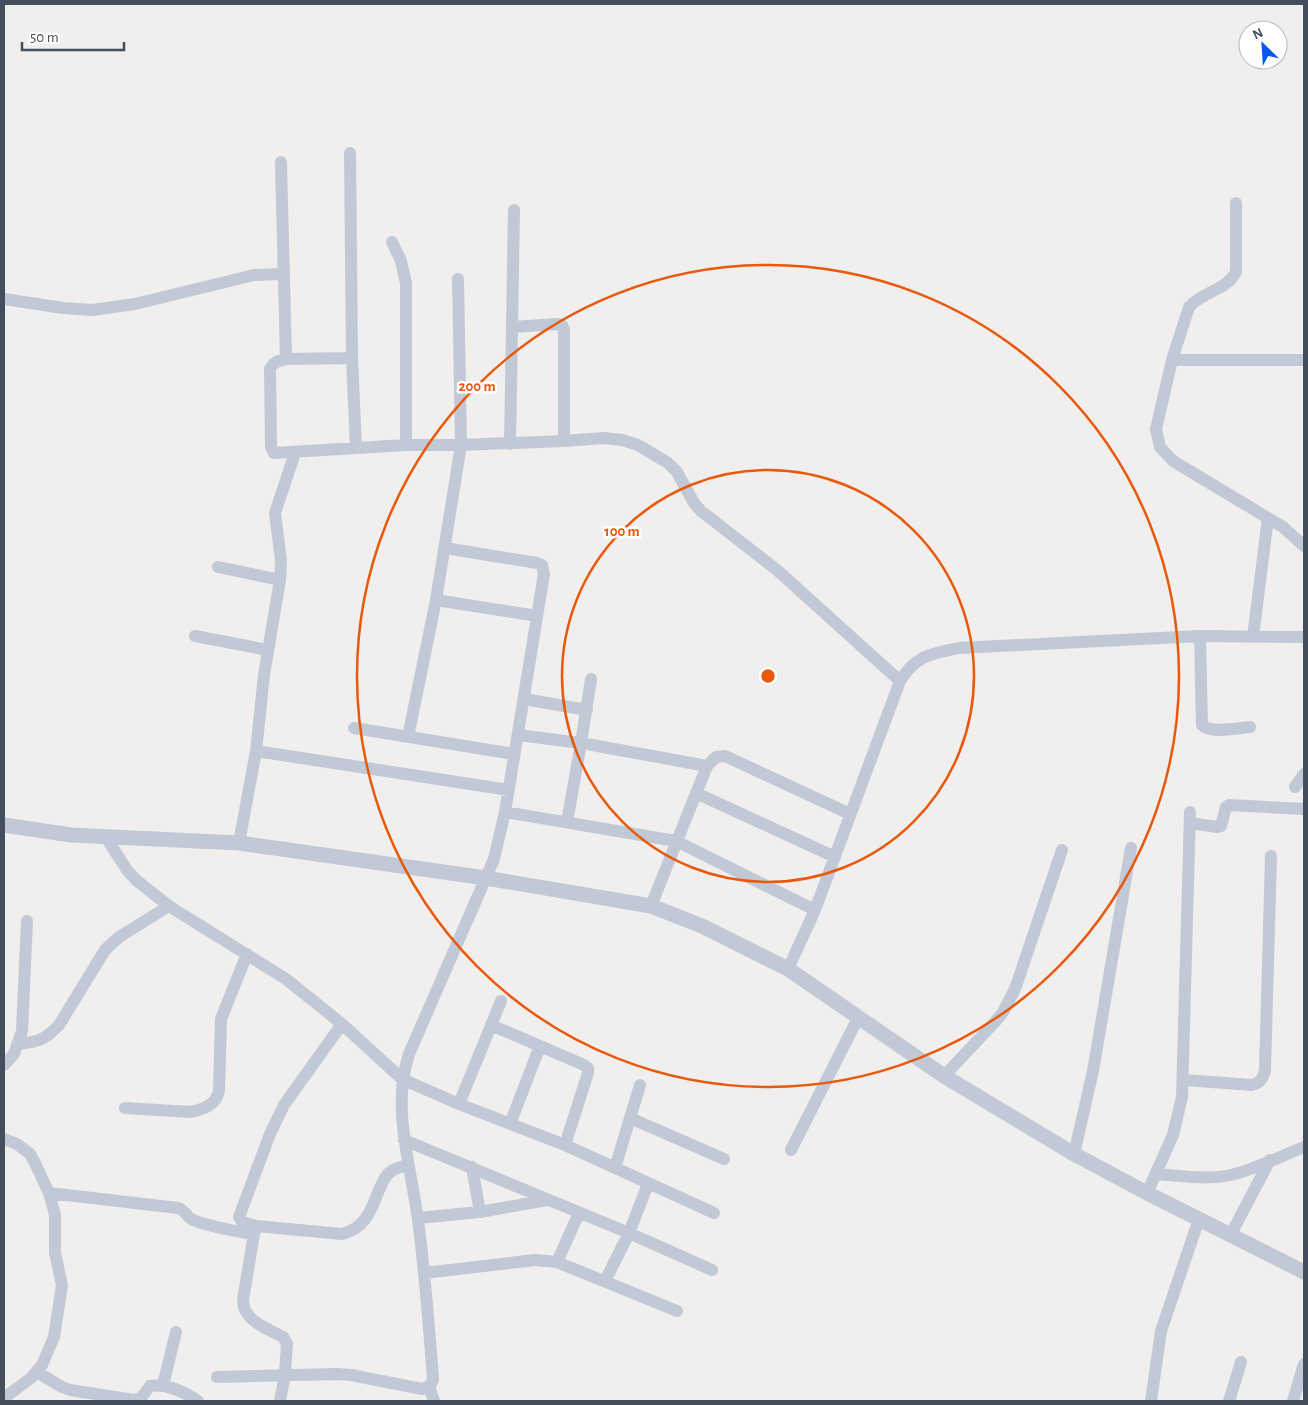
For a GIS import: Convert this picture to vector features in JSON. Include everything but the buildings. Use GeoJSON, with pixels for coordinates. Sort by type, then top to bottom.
{"type":"FeatureCollection","features":[{"type":"Feature","properties":{"kind":"street"},"geometry":{"type":"LineString","coordinates":[[350,153],[352,358],[356,447]]}},
{"type":"Feature","properties":{"kind":"street"},"geometry":{"type":"LineString","coordinates":[[281,162],[286,359]]}},
{"type":"Feature","properties":{"kind":"street"},"geometry":{"type":"LineString","coordinates":[[1236,204],[1236,272],[1232,279],[1224,286],[1204,294],[1189,306],[1172,360],[1156,429],[1160,447],[1173,461],[1268,518],[1304,546]]}},
{"type":"Feature","properties":{"kind":"street"},"geometry":{"type":"LineString","coordinates":[[510,444],[514,210]]}},
{"type":"Feature","properties":{"kind":"street"},"geometry":{"type":"LineString","coordinates":[[392,242],[401,261],[406,283],[406,445]]}},
{"type":"Feature","properties":{"kind":"street"},"geometry":{"type":"LineString","coordinates":[[4,299],[63,308],[92,310],[135,304],[254,275],[283,274]]}},
{"type":"Feature","properties":{"kind":"street"},"geometry":{"type":"LineString","coordinates":[[408,737],[436,600],[461,445],[458,279]]}},
{"type":"Feature","properties":{"kind":"street"},"geometry":{"type":"LineString","coordinates":[[512,327],[562,325],[564,330],[564,441]]}},
{"type":"Feature","properties":{"kind":"street"},"geometry":{"type":"LineString","coordinates":[[352,358],[286,359],[276,361],[270,369],[271,447],[274,453],[295,453],[356,447],[510,444],[604,438],[622,440],[638,445],[668,462],[677,472],[694,503],[701,511],[776,570],[900,681]]}},
{"type":"Feature","properties":{"kind":"street"},"geometry":{"type":"LineString","coordinates":[[1172,360],[1304,360]]}},
{"type":"Feature","properties":{"kind":"street"},"geometry":{"type":"LineString","coordinates":[[239,843],[256,751],[268,650],[280,580],[281,561],[275,513],[295,453]]}},
{"type":"Feature","properties":{"kind":"street"},"geometry":{"type":"LineString","coordinates":[[1253,637],[1268,518]]}},
{"type":"Feature","properties":{"kind":"street"},"geometry":{"type":"LineString","coordinates":[[434,1401],[429,1387],[433,1379],[418,1218],[404,1140],[402,1079],[409,1054],[494,859],[509,790],[544,574],[542,565],[537,563],[444,548]]}},
{"type":"Feature","properties":{"kind":"street"},"geometry":{"type":"LineString","coordinates":[[218,567],[280,580]]}},
{"type":"Feature","properties":{"kind":"street"},"geometry":{"type":"LineString","coordinates":[[436,600],[537,616]]}},
{"type":"Feature","properties":{"kind":"street"},"geometry":{"type":"LineString","coordinates":[[195,636],[268,650]]}},
{"type":"Feature","properties":{"kind":"street"},"geometry":{"type":"LineString","coordinates":[[1200,636],[1202,725],[1206,729],[1213,730],[1250,727]]}},
{"type":"Feature","properties":{"kind":"street"},"geometry":{"type":"LineString","coordinates":[[788,969],[815,910],[900,681],[908,668],[919,659],[933,653],[958,648],[1200,636],[1304,637]]}},
{"type":"Feature","properties":{"kind":"street"},"geometry":{"type":"LineString","coordinates":[[567,822],[590,679]]}},
{"type":"Feature","properties":{"kind":"street"},"geometry":{"type":"LineString","coordinates":[[524,699],[586,710]]}},
{"type":"Feature","properties":{"kind":"street"},"geometry":{"type":"LineString","coordinates":[[354,728],[514,754]]}},
{"type":"Feature","properties":{"kind":"street"},"geometry":{"type":"LineString","coordinates":[[518,736],[581,743],[707,766]]}},
{"type":"Feature","properties":{"kind":"street"},"geometry":{"type":"LineString","coordinates":[[256,751],[509,790]]}},
{"type":"Feature","properties":{"kind":"street"},"geometry":{"type":"LineString","coordinates":[[651,906],[707,766],[716,756],[725,756],[850,814]]}},
{"type":"Feature","properties":{"kind":"street"},"geometry":{"type":"LineString","coordinates":[[1296,787],[1304,774]]}},
{"type":"Feature","properties":{"kind":"street"},"geometry":{"type":"LineString","coordinates":[[696,793],[835,857]]}},
{"type":"Feature","properties":{"kind":"street"},"geometry":{"type":"LineString","coordinates":[[1147,1193],[1173,1135],[1184,1080],[1190,818],[1217,827],[1221,826],[1228,805],[1304,809]]}},
{"type":"Feature","properties":{"kind":"street"},"geometry":{"type":"LineString","coordinates":[[505,812],[676,841],[815,910]]}},
{"type":"Feature","properties":{"kind":"street"},"geometry":{"type":"LineString","coordinates":[[4,825],[71,835],[239,843],[486,878],[651,906],[702,926],[788,969],[944,1076],[1074,1154],[1304,1272]]}},
{"type":"Feature","properties":{"kind":"street"},"geometry":{"type":"LineString","coordinates":[[105,836],[127,870],[136,880],[169,906],[286,979],[342,1024],[402,1079],[459,1104],[566,1145],[714,1213]]}},
{"type":"Feature","properties":{"kind":"street"},"geometry":{"type":"LineString","coordinates":[[1074,1154],[1090,1088],[1132,848]]}},
{"type":"Feature","properties":{"kind":"street"},"geometry":{"type":"LineString","coordinates":[[944,1076],[995,1022],[1009,1002],[1062,850]]}},
{"type":"Feature","properties":{"kind":"street"},"geometry":{"type":"LineString","coordinates":[[1184,1080],[1252,1085],[1258,1084],[1263,1079],[1265,1070],[1271,856]]}},
{"type":"Feature","properties":{"kind":"street"},"geometry":{"type":"LineString","coordinates":[[18,1044],[35,1042],[45,1038],[52,1032],[59,1025],[105,950],[119,938],[169,906]]}},
{"type":"Feature","properties":{"kind":"street"},"geometry":{"type":"LineString","coordinates":[[4,1065],[14,1054],[22,1031],[27,921]]}},
{"type":"Feature","properties":{"kind":"street"},"geometry":{"type":"LineString","coordinates":[[125,1108],[192,1112],[214,1103],[219,1091],[221,1019],[247,954]]}},
{"type":"Feature","properties":{"kind":"street"},"geometry":{"type":"LineString","coordinates":[[459,1104],[501,1000]]}},
{"type":"Feature","properties":{"kind":"street"},"geometry":{"type":"LineString","coordinates":[[791,1150],[858,1018]]}},
{"type":"Feature","properties":{"kind":"street"},"geometry":{"type":"LineString","coordinates":[[255,1230],[242,1222],[239,1217],[274,1127],[290,1098],[342,1024]]}},
{"type":"Feature","properties":{"kind":"street"},"geometry":{"type":"LineString","coordinates":[[491,1025],[588,1068],[588,1074],[566,1145]]}},
{"type":"Feature","properties":{"kind":"street"},"geometry":{"type":"LineString","coordinates":[[510,1124],[540,1046]]}},
{"type":"Feature","properties":{"kind":"street"},"geometry":{"type":"LineString","coordinates":[[615,1168],[640,1085]]}},
{"type":"Feature","properties":{"kind":"street"},"geometry":{"type":"LineString","coordinates":[[630,1118],[724,1159]]}},
{"type":"Feature","properties":{"kind":"street"},"geometry":{"type":"LineString","coordinates":[[4,1139],[17,1144],[30,1154],[49,1193],[55,1216],[55,1253],[62,1285],[54,1337],[37,1372],[4,1398]]}},
{"type":"Feature","properties":{"kind":"street"},"geometry":{"type":"LineString","coordinates":[[404,1140],[629,1233],[712,1270]]}},
{"type":"Feature","properties":{"kind":"street"},"geometry":{"type":"LineString","coordinates":[[1157,1174],[1213,1177],[1231,1175],[1304,1147]]}},
{"type":"Feature","properties":{"kind":"street"},"geometry":{"type":"LineString","coordinates":[[1231,1234],[1270,1160]]}},
{"type":"Feature","properties":{"kind":"street"},"geometry":{"type":"LineString","coordinates":[[49,1193],[178,1208],[198,1222],[255,1230],[342,1234],[352,1232],[369,1216],[387,1175],[395,1169],[407,1165]]}},
{"type":"Feature","properties":{"kind":"street"},"geometry":{"type":"LineString","coordinates":[[472,1167],[480,1212]]}},
{"type":"Feature","properties":{"kind":"street"},"geometry":{"type":"LineString","coordinates":[[605,1281],[629,1233],[648,1184]]}},
{"type":"Feature","properties":{"kind":"street"},"geometry":{"type":"LineString","coordinates":[[418,1218],[480,1212],[547,1200]]}},
{"type":"Feature","properties":{"kind":"street"},"geometry":{"type":"LineString","coordinates":[[557,1262],[580,1213]]}},
{"type":"Feature","properties":{"kind":"street"},"geometry":{"type":"LineString","coordinates":[[1151,1401],[1161,1331],[1199,1219]]}},
{"type":"Feature","properties":{"kind":"street"},"geometry":{"type":"LineString","coordinates":[[255,1230],[242,1308],[250,1318],[286,1340],[285,1374],[280,1401]]}},
{"type":"Feature","properties":{"kind":"street"},"geometry":{"type":"LineString","coordinates":[[424,1273],[535,1260],[557,1262],[677,1311]]}},
{"type":"Feature","properties":{"kind":"street"},"geometry":{"type":"LineString","coordinates":[[163,1385],[176,1332]]}},
{"type":"Feature","properties":{"kind":"street"},"geometry":{"type":"LineString","coordinates":[[1230,1401],[1240,1362]]}},
{"type":"Feature","properties":{"kind":"street"},"geometry":{"type":"LineString","coordinates":[[1293,1401],[1304,1364]]}},
{"type":"Feature","properties":{"kind":"street"},"geometry":{"type":"LineString","coordinates":[[37,1372],[70,1390],[134,1400],[141,1398],[150,1386],[163,1385],[183,1392],[198,1401]]}},
{"type":"Feature","properties":{"kind":"street"},"geometry":{"type":"LineString","coordinates":[[217,1377],[285,1374],[351,1375],[422,1389],[429,1387]]}}]}
